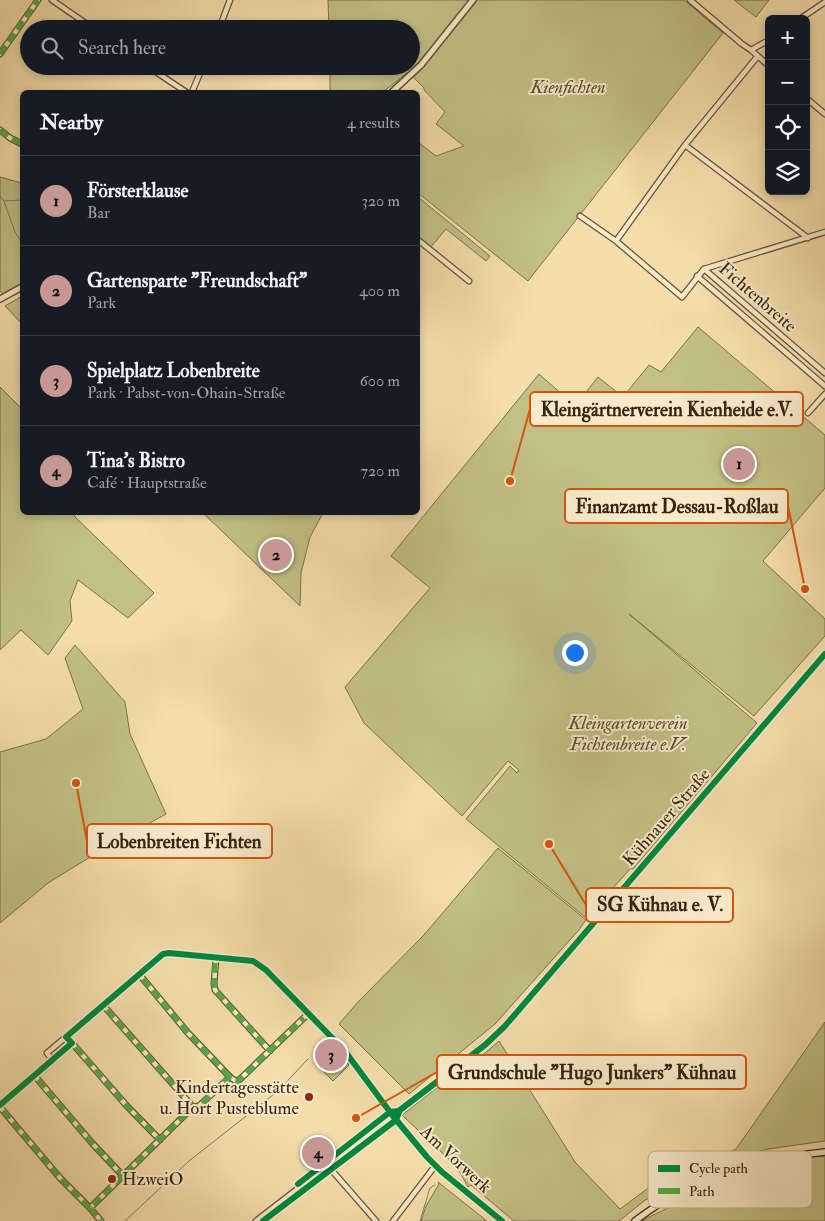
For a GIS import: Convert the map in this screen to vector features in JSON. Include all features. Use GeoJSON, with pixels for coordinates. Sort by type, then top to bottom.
{"type":"FeatureCollection","features":[{"type":"Feature","properties":{"kind":"main road"},"geometry":{"type":"LineString","coordinates":[[812,1154],[825,1152]]}},
{"type":"Feature","properties":{"kind":"main road"},"geometry":{"type":"LineString","coordinates":[[635,1221],[655,1208]]}},
{"type":"Feature","properties":{"kind":"street"},"geometry":{"type":"LineString","coordinates":[[24,20],[38,0]]}},
{"type":"Feature","properties":{"kind":"street"},"geometry":{"type":"LineString","coordinates":[[52,0],[81,20]]}},
{"type":"Feature","properties":{"kind":"street"},"geometry":{"type":"LineString","coordinates":[[222,20],[230,0]]}},
{"type":"Feature","properties":{"kind":"street"},"geometry":{"type":"LineString","coordinates":[[420,66],[473,0]]}},
{"type":"Feature","properties":{"kind":"street"},"geometry":{"type":"LineString","coordinates":[[690,0],[765,63]]}},
{"type":"Feature","properties":{"kind":"street"},"geometry":{"type":"LineString","coordinates":[[806,15],[825,2]]}},
{"type":"Feature","properties":{"kind":"street"},"geometry":{"type":"LineString","coordinates":[[0,54],[20,26]]}},
{"type":"Feature","properties":{"kind":"street"},"geometry":{"type":"LineString","coordinates":[[751,50],[765,42]]}},
{"type":"Feature","properties":{"kind":"street"},"geometry":{"type":"LineString","coordinates":[[616,241],[685,145],[757,57]]}},
{"type":"Feature","properties":{"kind":"street"},"geometry":{"type":"LineString","coordinates":[[161,75],[183,90]]}},
{"type":"Feature","properties":{"kind":"street"},"geometry":{"type":"LineString","coordinates":[[193,90],[199,75]]}},
{"type":"Feature","properties":{"kind":"street"},"geometry":{"type":"LineString","coordinates":[[394,90],[410,75]]}},
{"type":"Feature","properties":{"kind":"street"},"geometry":{"type":"LineString","coordinates":[[810,101],[825,114]]}},
{"type":"Feature","properties":{"kind":"street"},"geometry":{"type":"LineString","coordinates":[[0,130],[20,143]]}},
{"type":"Feature","properties":{"kind":"street"},"geometry":{"type":"LineString","coordinates":[[685,145],[808,238]]}},
{"type":"Feature","properties":{"kind":"street","name":"Fichtenbreite"},"geometry":{"type":"LineString","coordinates":[[580,216],[616,241],[682,296],[704,269],[825,373]]}},
{"type":"Feature","properties":{"kind":"street"},"geometry":{"type":"LineString","coordinates":[[704,269],[825,232]]}},
{"type":"Feature","properties":{"kind":"street"},"geometry":{"type":"LineString","coordinates":[[420,242],[468,281]]}},
{"type":"Feature","properties":{"kind":"street","name":"Fichtenbreite"},"geometry":{"type":"LineString","coordinates":[[697,276],[825,386]]}},
{"type":"Feature","properties":{"kind":"street"},"geometry":{"type":"LineString","coordinates":[[0,299],[20,288]]}},
{"type":"Feature","properties":{"kind":"street"},"geometry":{"type":"LineString","coordinates":[[808,413],[825,394]]}},
{"type":"Feature","properties":{"kind":"street","name":"Kühnauer Straße"},"geometry":{"type":"LineString","coordinates":[[256,1221],[485,1045],[511,1020],[825,654]]}},
{"type":"Feature","properties":{"kind":"street","name":"Am Vorwerk"},"geometry":{"type":"LineString","coordinates":[[52,1060],[47,1054],[160,956],[166,953],[254,961],[309,1013],[348,1055],[393,1116],[435,1166],[502,1221]]}},
{"type":"Feature","properties":{"kind":"street"},"geometry":{"type":"LineString","coordinates":[[216,958],[215,990],[270,1051]]}},
{"type":"Feature","properties":{"kind":"street"},"geometry":{"type":"LineString","coordinates":[[139,974],[188,1033],[237,1082],[309,1013]]}},
{"type":"Feature","properties":{"kind":"street"},"geometry":{"type":"LineString","coordinates":[[103,1005],[193,1107]]}},
{"type":"Feature","properties":{"kind":"street"},"geometry":{"type":"LineString","coordinates":[[66,1037],[126,1105],[160,1140]]}},
{"type":"Feature","properties":{"kind":"street"},"geometry":{"type":"LineString","coordinates":[[72,1043],[0,1106],[60,1178],[101,1221]]}},
{"type":"Feature","properties":{"kind":"street"},"geometry":{"type":"LineString","coordinates":[[34,1075],[123,1176]]}},
{"type":"Feature","properties":{"kind":"street"},"geometry":{"type":"LineString","coordinates":[[90,1208],[193,1107],[199,1106],[230,1077]]}},
{"type":"Feature","properties":{"kind":"street"},"geometry":{"type":"LineString","coordinates":[[328,1166],[376,1221]]}},
{"type":"Feature","properties":{"kind":"street"},"geometry":{"type":"LineString","coordinates":[[393,1221],[435,1166]]}},
{"type":"Feature","properties":{"kind":"green space","name":"Kienfichten"},"geometry":{"type":"Polygon","coordinates":[[[328,0],[684,0],[723,33],[528,281],[420,195],[420,144],[436,156],[464,146],[436,124],[445,112],[411,75],[420,75],[420,20],[329,20],[328,0]]]}},
{"type":"Feature","properties":{"kind":"green space"},"geometry":{"type":"Polygon","coordinates":[[[734,0],[769,0],[756,17],[734,0]]]}},
{"type":"Feature","properties":{"kind":"green space","name":"Kienfichten"},"geometry":{"type":"Polygon","coordinates":[[[330,75],[404,75],[386,90],[330,90],[330,75]]]}},
{"type":"Feature","properties":{"kind":"green space"},"geometry":{"type":"Polygon","coordinates":[[[0,177],[20,182],[20,284],[3,294],[0,291],[0,177]]]}},
{"type":"Feature","properties":{"kind":"green space"},"geometry":{"type":"Polygon","coordinates":[[[420,199],[490,256],[486,261],[446,229],[431,247],[420,238],[420,199]]]}},
{"type":"Feature","properties":{"kind":"green space"},"geometry":{"type":"Polygon","coordinates":[[[20,297],[20,322],[5,306],[20,297]]]}},
{"type":"Feature","properties":{"kind":"green space","name":"Kleingartenverein Fichtenbreite e.V."},"geometry":{"type":"Polygon","coordinates":[[[698,327],[825,435],[825,488],[763,561],[825,619],[825,636],[754,716],[629,614],[757,723],[633,869],[631,868],[586,918],[466,819],[510,766],[517,773],[519,770],[508,761],[462,816],[364,723],[345,687],[430,588],[391,556],[539,374],[575,406],[598,377],[623,397],[649,365],[661,372],[698,327]]]}},
{"type":"Feature","properties":{"kind":"green space"},"geometry":{"type":"Polygon","coordinates":[[[0,387],[20,407],[20,515],[74,515],[154,593],[128,618],[78,580],[70,601],[72,621],[48,655],[21,630],[0,650],[0,387]]]}},
{"type":"Feature","properties":{"kind":"green space"},"geometry":{"type":"Polygon","coordinates":[[[205,515],[322,515],[310,537],[301,573],[300,606],[205,515]]]}},
{"type":"Feature","properties":{"kind":"green space"},"geometry":{"type":"Polygon","coordinates":[[[75,645],[125,702],[130,734],[166,814],[113,843],[48,883],[0,923],[0,752],[46,739],[83,709],[65,658],[75,645]]]}},
{"type":"Feature","properties":{"kind":"green space"},"geometry":{"type":"Polygon","coordinates":[[[498,848],[586,920],[495,1024],[409,1094],[339,1024],[423,936],[498,848]]]}},
{"type":"Feature","properties":{"kind":"green space"},"geometry":{"type":"Polygon","coordinates":[[[825,1022],[825,1141],[760,1151],[731,1151],[736,1149],[825,1022]]]}},
{"type":"Feature","properties":{"kind":"green space"},"geometry":{"type":"Polygon","coordinates":[[[499,1041],[575,1162],[620,1209],[648,1188],[648,1198],[619,1221],[514,1221],[471,1185],[468,1187],[457,1167],[402,1115],[499,1041]]]}},
{"type":"Feature","properties":{"kind":"green space"},"geometry":{"type":"Polygon","coordinates":[[[331,1046],[349,1065],[333,1081],[315,1063],[331,1046]]]}},
{"type":"Feature","properties":{"kind":"green space"},"geometry":{"type":"Polygon","coordinates":[[[825,1156],[825,1221],[641,1221],[668,1208],[812,1208],[812,1157],[825,1156]]]}},
{"type":"Feature","properties":{"kind":"green space"},"geometry":{"type":"Polygon","coordinates":[[[438,1182],[487,1221],[421,1221],[426,1206],[439,1184],[438,1182]]]}},
{"type":"Feature","properties":{"kind":"waterway"},"geometry":{"type":"LineString","coordinates":[[0,196],[4,201],[20,200]]}},
{"type":"Feature","properties":{"kind":"waterway"},"geometry":{"type":"LineString","coordinates":[[4,201],[15,232],[20,240]]}},
{"type":"Feature","properties":{"kind":"waterway"},"geometry":{"type":"LineString","coordinates":[[125,1221],[189,1161],[278,1091],[308,1059]]}},
{"type":"Feature","properties":{"kind":"waterway"},"geometry":{"type":"LineString","coordinates":[[420,1221],[430,1188],[435,1185]]}},
{"type":"Feature","properties":{"kind":"marked path"},"geometry":{"type":"LineString","coordinates":[[24,20],[38,0]]}},
{"type":"Feature","properties":{"kind":"marked path"},"geometry":{"type":"LineString","coordinates":[[0,54],[20,26]]}},
{"type":"Feature","properties":{"kind":"marked path"},"geometry":{"type":"LineString","coordinates":[[0,130],[20,143]]}},
{"type":"Feature","properties":{"kind":"marked path"},"geometry":{"type":"LineString","coordinates":[[215,963],[215,990],[270,1051]]}},
{"type":"Feature","properties":{"kind":"marked path"},"geometry":{"type":"LineString","coordinates":[[143,979],[188,1033],[230,1077]]}},
{"type":"Feature","properties":{"kind":"marked path"},"geometry":{"type":"LineString","coordinates":[[107,1010],[193,1107]]}},
{"type":"Feature","properties":{"kind":"marked path"},"geometry":{"type":"LineString","coordinates":[[3,1111],[60,1178],[90,1208],[193,1107],[199,1106],[230,1077],[237,1082],[304,1018]]}},
{"type":"Feature","properties":{"kind":"marked path"},"geometry":{"type":"LineString","coordinates":[[76,1047],[126,1105],[160,1140]]}},
{"type":"Feature","properties":{"kind":"marked path"},"geometry":{"type":"LineString","coordinates":[[38,1080],[123,1176]]}},
{"type":"Feature","properties":{"kind":"marked path"},"geometry":{"type":"LineString","coordinates":[[90,1208],[101,1221]]}},
{"type":"Feature","properties":{"kind":"cycle path"},"geometry":{"type":"LineString","coordinates":[[263,1221],[396,1120],[400,1110],[485,1045],[505,1026],[825,654]]}},
{"type":"Feature","properties":{"kind":"cycle path"},"geometry":{"type":"LineString","coordinates":[[0,1105],[72,1043],[66,1037],[163,954],[253,961],[266,970],[344,1050],[393,1116],[427,1157],[442,1172],[502,1221]]}},
{"type":"Feature","properties":{"kind":"cycle path"},"geometry":{"type":"LineString","coordinates":[[298,1184],[390,1112],[398,1111]]}},
{"type":"Feature","properties":{"kind":"place","name":"Försterklause"},"geometry":{"type":"Point","coordinates":[739,464]}},
{"type":"Feature","properties":{"kind":"place","name":"Kleingärtnerverein Kienheide e.V."},"geometry":{"type":"Point","coordinates":[510,481]}},
{"type":"Feature","properties":{"kind":"place","name":"Gartensparte \"Freundschaft\""},"geometry":{"type":"Point","coordinates":[276,555]}},
{"type":"Feature","properties":{"kind":"place","name":"Finanzamt Dessau-Roßlau"},"geometry":{"type":"Point","coordinates":[805,589]}},
{"type":"Feature","properties":{"kind":"place","name":"Lobenbreiten Fichten"},"geometry":{"type":"Point","coordinates":[76,783]}},
{"type":"Feature","properties":{"kind":"place","name":"SG Kühnau e. V."},"geometry":{"type":"Point","coordinates":[549,844]}},
{"type":"Feature","properties":{"kind":"place","name":"Spielplatz Lobenbreite"},"geometry":{"type":"Point","coordinates":[331,1055]}},
{"type":"Feature","properties":{"kind":"place","name":"Kindertagesstätte u. Hort Pusteblume"},"geometry":{"type":"Point","coordinates":[309,1097]}},
{"type":"Feature","properties":{"kind":"place","name":"Grundschule \"Hugo Junkers\" Kühnau"},"geometry":{"type":"Point","coordinates":[356,1118]}},
{"type":"Feature","properties":{"kind":"place","name":"Tina's Bistro"},"geometry":{"type":"Point","coordinates":[318,1153]}},
{"type":"Feature","properties":{"kind":"place","name":"HzweiO"},"geometry":{"type":"Point","coordinates":[112,1179]}}]}
